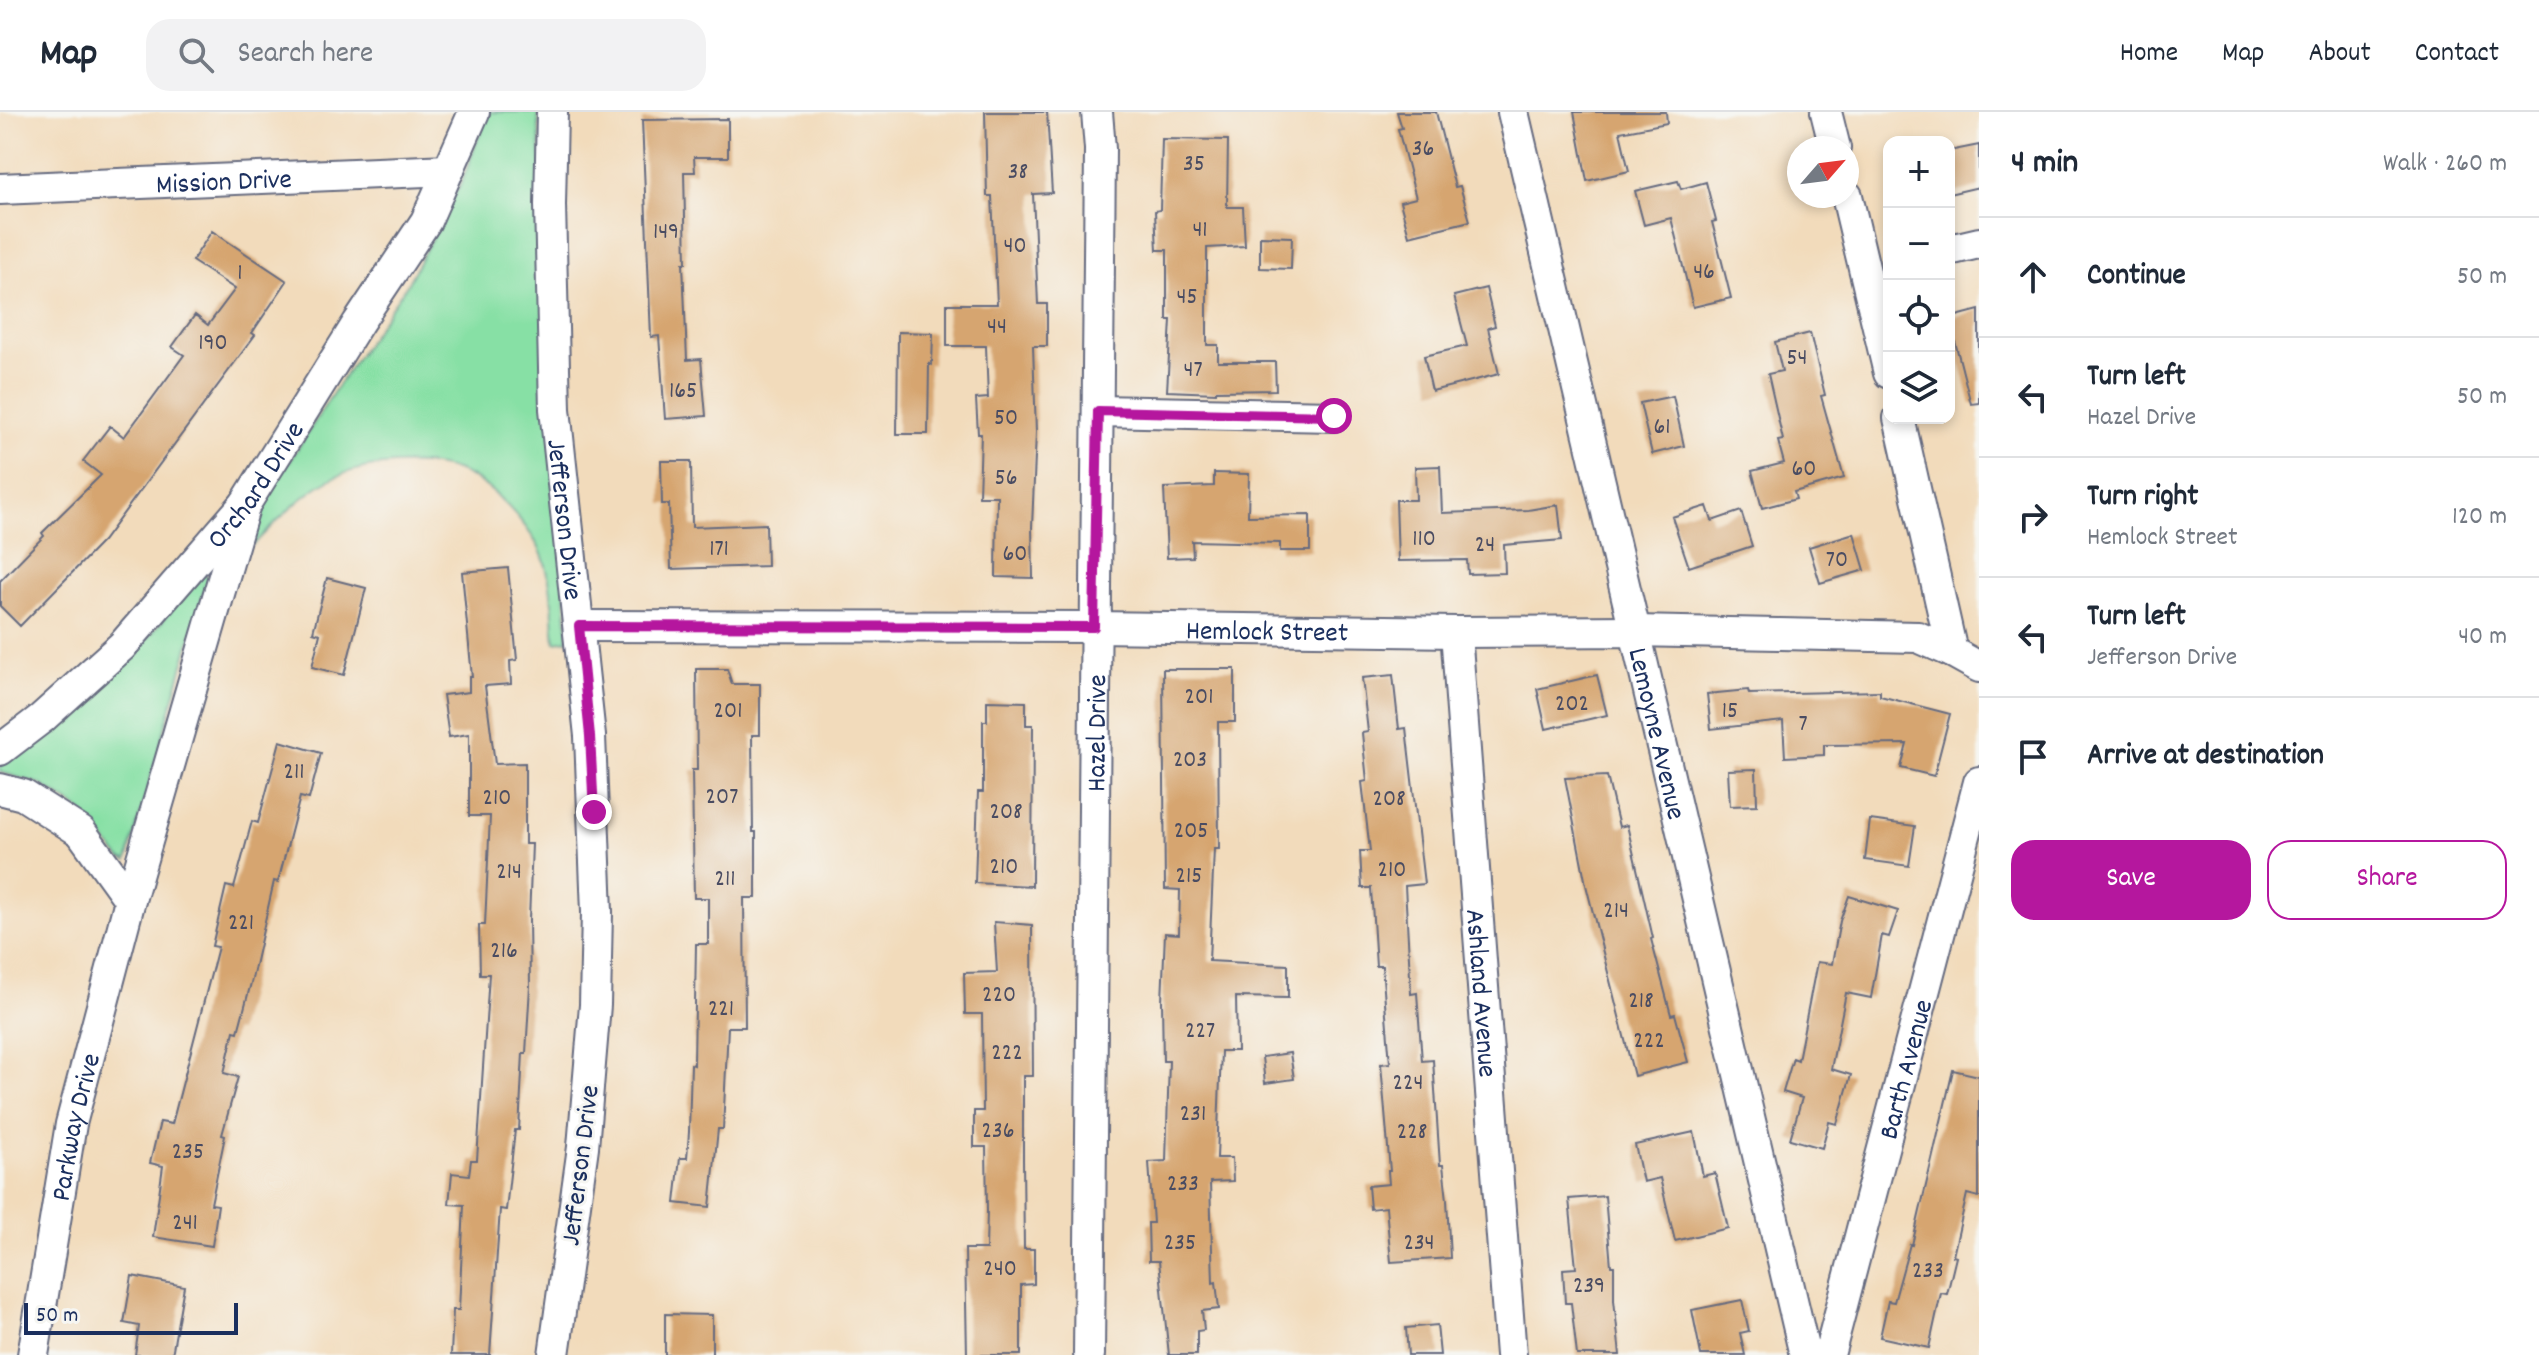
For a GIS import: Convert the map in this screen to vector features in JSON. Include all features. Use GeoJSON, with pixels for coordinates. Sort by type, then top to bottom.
{"type":"FeatureCollection","features":[{"type":"Feature","properties":{"kind":"street"},"geometry":{"type":"LineString","coordinates":[[449,170],[474,112]]}},
{"type":"Feature","properties":{"kind":"street","name":"Jefferson Drive"},"geometry":{"type":"LineString","coordinates":[[552,112],[550,205],[555,409],[590,736],[597,912],[595,1005],[583,1147],[554,1355]]}},
{"type":"Feature","properties":{"kind":"street","name":"Hazel Drive"},"geometry":{"type":"LineString","coordinates":[[1089,1355],[1100,149],[1097,112]]}},
{"type":"Feature","properties":{"kind":"street","name":"Lemoyne Avenue"},"geometry":{"type":"LineString","coordinates":[[1513,112],[1805,1355]]}},
{"type":"Feature","properties":{"kind":"street"},"geometry":{"type":"LineString","coordinates":[[1826,112],[1832,136]]}},
{"type":"Feature","properties":{"kind":"street","name":"Mission Drive"},"geometry":{"type":"LineString","coordinates":[[0,189],[449,170]]}},
{"type":"Feature","properties":{"kind":"street","name":"Orchard Drive"},"geometry":{"type":"LineString","coordinates":[[0,750],[42,718],[122,646],[245,504],[426,221],[449,170]]}},
{"type":"Feature","properties":{"kind":"street"},"geometry":{"type":"LineString","coordinates":[[1852,208],[1878,268],[1887,352]]}},
{"type":"Feature","properties":{"kind":"street"},"geometry":{"type":"LineString","coordinates":[[1955,249],[1979,243]]}},
{"type":"Feature","properties":{"kind":"street"},"geometry":{"type":"LineString","coordinates":[[1098,411],[1334,416]]}},
{"type":"Feature","properties":{"kind":"street"},"geometry":{"type":"LineString","coordinates":[[1900,424],[1952,652]]}},
{"type":"Feature","properties":{"kind":"street","name":"Parkway Drive"},"geometry":{"type":"LineString","coordinates":[[33,1355],[71,1124],[130,900],[245,504]]}},
{"type":"Feature","properties":{"kind":"street","name":"Hemlock Street"},"geometry":{"type":"LineString","coordinates":[[579,626],[1635,631],[1918,637],[1979,667]]}},
{"type":"Feature","properties":{"kind":"street","name":"Ashland Avenue"},"geometry":{"type":"LineString","coordinates":[[1456,632],[1511,1355]]}},
{"type":"Feature","properties":{"kind":"street","name":"Barth Avenue"},"geometry":{"type":"LineString","coordinates":[[1829,1355],[1979,782]]}},
{"type":"Feature","properties":{"kind":"street"},"geometry":{"type":"LineString","coordinates":[[0,789],[23,795],[81,832],[130,900]]}},
{"type":"Feature","properties":{"kind":"green space"},"geometry":{"type":"Polygon","coordinates":[[[488,112],[538,112],[568,640],[555,642],[549,580],[538,546],[525,526],[499,498],[480,482],[454,470],[396,464],[337,476],[304,497],[254,544],[247,540],[277,481],[408,283],[463,179],[488,112]]]}},
{"type":"Feature","properties":{"kind":"green space"},"geometry":{"type":"Polygon","coordinates":[[[202,573],[208,577],[127,861],[121,859],[79,809],[40,784],[0,772],[0,765],[50,731],[124,667],[202,573]]]}},
{"type":"Feature","properties":{"kind":"building"},"geometry":{"type":"Polygon","coordinates":[[[985,112],[1047,112],[1052,193],[1033,194],[1038,304],[1047,304],[1047,346],[1033,346],[1036,432],[1033,578],[996,577],[997,496],[979,496],[981,434],[978,434],[976,399],[988,398],[986,346],[947,346],[947,304],[997,304],[992,196],[987,196],[985,112]]]}},
{"type":"Feature","properties":{"kind":"building"},"geometry":{"type":"Polygon","coordinates":[[[1397,112],[1436,112],[1455,187],[1460,186],[1470,221],[1409,236],[1400,202],[1416,198],[1398,129],[1402,128],[1397,112]]]}},
{"type":"Feature","properties":{"kind":"building"},"geometry":{"type":"Polygon","coordinates":[[[1574,112],[1666,112],[1667,123],[1620,132],[1629,171],[1587,181],[1574,112]]]}},
{"type":"Feature","properties":{"kind":"building"},"geometry":{"type":"Polygon","coordinates":[[[728,119],[728,157],[694,157],[695,172],[684,172],[686,263],[683,263],[687,360],[701,359],[706,416],[665,419],[659,336],[651,337],[642,120],[728,119]]]}},
{"type":"Feature","properties":{"kind":"building"},"geometry":{"type":"Polygon","coordinates":[[[1162,139],[1228,140],[1227,207],[1243,207],[1245,246],[1207,248],[1207,345],[1218,345],[1218,362],[1275,362],[1276,390],[1216,393],[1167,391],[1171,320],[1167,320],[1167,250],[1157,250],[1155,211],[1160,210],[1162,139]]]}},
{"type":"Feature","properties":{"kind":"building"},"geometry":{"type":"Polygon","coordinates":[[[1979,145],[1979,187],[1955,193],[1955,150],[1979,145]]]}},
{"type":"Feature","properties":{"kind":"building"},"geometry":{"type":"Polygon","coordinates":[[[1678,181],[1681,189],[1706,182],[1716,221],[1712,222],[1731,298],[1693,307],[1671,218],[1644,225],[1635,191],[1678,181]]]}},
{"type":"Feature","properties":{"kind":"building"},"geometry":{"type":"Polygon","coordinates":[[[212,231],[287,281],[252,333],[255,335],[103,541],[20,626],[0,606],[0,581],[44,536],[42,533],[101,475],[83,461],[110,426],[124,437],[184,355],[172,347],[195,315],[208,325],[235,289],[192,261],[212,231]]]}},
{"type":"Feature","properties":{"kind":"building"},"geometry":{"type":"Polygon","coordinates":[[[1260,236],[1292,237],[1291,269],[1260,268],[1260,236]]]}},
{"type":"Feature","properties":{"kind":"building"},"geometry":{"type":"Polygon","coordinates":[[[1486,288],[1495,326],[1488,328],[1499,374],[1432,391],[1424,356],[1467,346],[1454,296],[1486,288]]]}},
{"type":"Feature","properties":{"kind":"building"},"geometry":{"type":"Polygon","coordinates":[[[1979,310],[1979,403],[1971,404],[1955,341],[1955,316],[1979,310]]]}},
{"type":"Feature","properties":{"kind":"building"},"geometry":{"type":"Polygon","coordinates":[[[898,332],[933,333],[932,365],[929,364],[928,434],[897,434],[898,332]]]}},
{"type":"Feature","properties":{"kind":"building"},"geometry":{"type":"Polygon","coordinates":[[[1810,333],[1825,395],[1821,396],[1844,478],[1794,492],[1796,499],[1762,508],[1752,471],[1784,463],[1778,441],[1783,440],[1768,374],[1782,371],[1775,342],[1810,333]]]}},
{"type":"Feature","properties":{"kind":"building"},"geometry":{"type":"Polygon","coordinates":[[[1673,396],[1684,446],[1652,454],[1640,403],[1673,396]]]}},
{"type":"Feature","properties":{"kind":"building"},"geometry":{"type":"Polygon","coordinates":[[[661,461],[691,461],[692,527],[766,524],[767,566],[671,569],[669,504],[662,504],[661,461]]]}},
{"type":"Feature","properties":{"kind":"building"},"geometry":{"type":"Polygon","coordinates":[[[1440,466],[1442,513],[1528,510],[1558,505],[1562,540],[1504,545],[1505,573],[1468,574],[1467,560],[1398,561],[1396,500],[1416,500],[1415,467],[1440,466]]]}},
{"type":"Feature","properties":{"kind":"building"},"geometry":{"type":"Polygon","coordinates":[[[1214,473],[1249,474],[1248,516],[1310,515],[1310,551],[1280,551],[1280,543],[1192,541],[1193,557],[1167,558],[1164,488],[1214,486],[1214,473]]]}},
{"type":"Feature","properties":{"kind":"building"},"geometry":{"type":"Polygon","coordinates":[[[1707,506],[1712,521],[1741,511],[1752,546],[1689,567],[1672,517],[1707,506]]]}},
{"type":"Feature","properties":{"kind":"building"},"geometry":{"type":"Polygon","coordinates":[[[1854,533],[1865,570],[1820,583],[1809,547],[1854,533]]]}},
{"type":"Feature","properties":{"kind":"building"},"geometry":{"type":"Polygon","coordinates":[[[508,568],[517,660],[510,661],[511,684],[485,686],[495,764],[525,763],[525,844],[532,844],[526,1053],[523,1053],[519,1130],[515,1130],[506,1210],[500,1209],[490,1355],[451,1355],[453,1310],[459,1310],[464,1205],[449,1204],[452,1173],[469,1175],[471,1160],[477,1160],[489,974],[480,974],[479,925],[485,925],[490,816],[469,816],[469,734],[449,737],[443,695],[469,692],[469,677],[472,677],[462,572],[508,568]]]}},
{"type":"Feature","properties":{"kind":"building"},"geometry":{"type":"Polygon","coordinates":[[[327,578],[366,588],[344,675],[312,667],[320,634],[313,632],[327,578]]]}},
{"type":"Feature","properties":{"kind":"building"},"geometry":{"type":"Polygon","coordinates":[[[696,669],[727,669],[732,684],[760,684],[760,735],[752,735],[756,898],[744,898],[745,1027],[728,1027],[723,1129],[718,1129],[710,1207],[675,1203],[680,1158],[687,1158],[691,1064],[694,1065],[696,944],[708,944],[708,898],[694,898],[692,770],[697,770],[696,669]]]}},
{"type":"Feature","properties":{"kind":"building"},"geometry":{"type":"Polygon","coordinates":[[[1163,669],[1235,669],[1235,722],[1218,722],[1219,849],[1214,849],[1209,961],[1288,965],[1288,998],[1236,997],[1237,1051],[1221,1051],[1217,1158],[1232,1158],[1233,1181],[1210,1182],[1213,1283],[1216,1282],[1219,1309],[1202,1311],[1204,1330],[1197,1331],[1197,1355],[1169,1355],[1159,1261],[1149,1261],[1148,1223],[1153,1223],[1149,1162],[1166,1161],[1169,1061],[1163,1061],[1165,933],[1179,934],[1180,890],[1165,889],[1163,669]]]}},
{"type":"Feature","properties":{"kind":"building"},"geometry":{"type":"Polygon","coordinates":[[[1393,675],[1399,729],[1406,728],[1424,884],[1405,886],[1411,994],[1417,993],[1422,1061],[1433,1060],[1450,1258],[1391,1262],[1386,1207],[1370,1209],[1368,1186],[1389,1184],[1381,1064],[1390,1063],[1382,966],[1376,966],[1371,888],[1362,888],[1360,851],[1370,851],[1362,782],[1367,781],[1362,733],[1368,732],[1362,678],[1393,675]]]}},
{"type":"Feature","properties":{"kind":"building"},"geometry":{"type":"Polygon","coordinates":[[[1597,675],[1607,715],[1546,729],[1537,689],[1597,675]]]}},
{"type":"Feature","properties":{"kind":"building"},"geometry":{"type":"Polygon","coordinates":[[[1748,690],[1749,694],[1880,691],[1880,696],[1950,714],[1934,776],[1901,768],[1907,744],[1824,745],[1824,755],[1785,757],[1783,721],[1711,729],[1707,694],[1748,690]]]}},
{"type":"Feature","properties":{"kind":"building"},"geometry":{"type":"Polygon","coordinates":[[[987,701],[1026,702],[1026,725],[1033,725],[1032,886],[975,883],[978,792],[983,792],[983,721],[987,721],[987,701]]]}},
{"type":"Feature","properties":{"kind":"building"},"geometry":{"type":"Polygon","coordinates":[[[280,741],[321,753],[309,799],[300,797],[278,882],[274,881],[252,979],[238,1032],[234,1031],[224,1073],[238,1077],[222,1135],[225,1136],[211,1204],[218,1205],[212,1246],[153,1237],[163,1166],[150,1163],[160,1122],[172,1124],[218,947],[212,946],[226,886],[234,888],[252,821],[258,823],[280,741]]]}},
{"type":"Feature","properties":{"kind":"building"},"geometry":{"type":"Polygon","coordinates":[[[1756,769],[1757,805],[1730,806],[1728,770],[1756,769]]]}},
{"type":"Feature","properties":{"kind":"building"},"geometry":{"type":"Polygon","coordinates":[[[1607,776],[1619,827],[1627,825],[1651,939],[1671,1015],[1675,1014],[1688,1062],[1634,1076],[1586,885],[1565,778],[1607,776]]]}},
{"type":"Feature","properties":{"kind":"building"},"geometry":{"type":"Polygon","coordinates":[[[1870,820],[1915,826],[1909,866],[1865,860],[1870,820]]]}},
{"type":"Feature","properties":{"kind":"building"},"geometry":{"type":"Polygon","coordinates":[[[1849,896],[1898,911],[1889,937],[1882,935],[1871,998],[1846,993],[1831,1069],[1851,1075],[1837,1124],[1829,1122],[1822,1148],[1790,1139],[1802,1098],[1783,1092],[1793,1058],[1798,1060],[1817,962],[1832,964],[1840,921],[1849,896]]]}},
{"type":"Feature","properties":{"kind":"building"},"geometry":{"type":"Polygon","coordinates":[[[994,922],[1032,925],[1033,1076],[1023,1076],[1023,1159],[1024,1249],[1034,1249],[1034,1284],[1021,1285],[1021,1355],[967,1355],[965,1249],[986,1249],[987,1211],[986,1147],[974,1147],[974,1111],[983,1111],[982,1014],[965,1014],[964,973],[997,972],[994,922]]]}},
{"type":"Feature","properties":{"kind":"building"},"geometry":{"type":"Polygon","coordinates":[[[1290,1053],[1294,1079],[1265,1083],[1262,1057],[1290,1053]]]}},
{"type":"Feature","properties":{"kind":"building"},"geometry":{"type":"Polygon","coordinates":[[[1953,1070],[1979,1076],[1979,1197],[1967,1194],[1947,1294],[1941,1293],[1929,1348],[1880,1337],[1888,1301],[1894,1302],[1912,1245],[1953,1070]]]}},
{"type":"Feature","properties":{"kind":"building"},"geometry":{"type":"Polygon","coordinates":[[[1694,1132],[1703,1176],[1715,1173],[1728,1228],[1675,1241],[1660,1178],[1643,1182],[1635,1145],[1694,1132]]]}},
{"type":"Feature","properties":{"kind":"building"},"geometry":{"type":"Polygon","coordinates":[[[1605,1196],[1620,1355],[1577,1355],[1571,1303],[1565,1303],[1563,1269],[1576,1268],[1569,1199],[1605,1196]]]}},
{"type":"Feature","properties":{"kind":"building"},"geometry":{"type":"Polygon","coordinates":[[[132,1276],[184,1286],[172,1355],[135,1355],[139,1326],[124,1323],[132,1276]]]}},
{"type":"Feature","properties":{"kind":"building"},"geometry":{"type":"Polygon","coordinates":[[[1742,1300],[1749,1331],[1740,1333],[1745,1355],[1701,1355],[1692,1310],[1742,1300]]]}},
{"type":"Feature","properties":{"kind":"building"},"geometry":{"type":"Polygon","coordinates":[[[665,1314],[712,1315],[712,1355],[665,1355],[665,1314]]]}},
{"type":"Feature","properties":{"kind":"building"},"geometry":{"type":"Polygon","coordinates":[[[1437,1325],[1440,1355],[1408,1355],[1406,1328],[1437,1325]]]}},
{"type":"Feature","properties":{"kind":"route"},"geometry":{"type":"LineString","coordinates":[[594,812],[579,626],[1094,627],[1098,411],[1334,416]]}}]}
